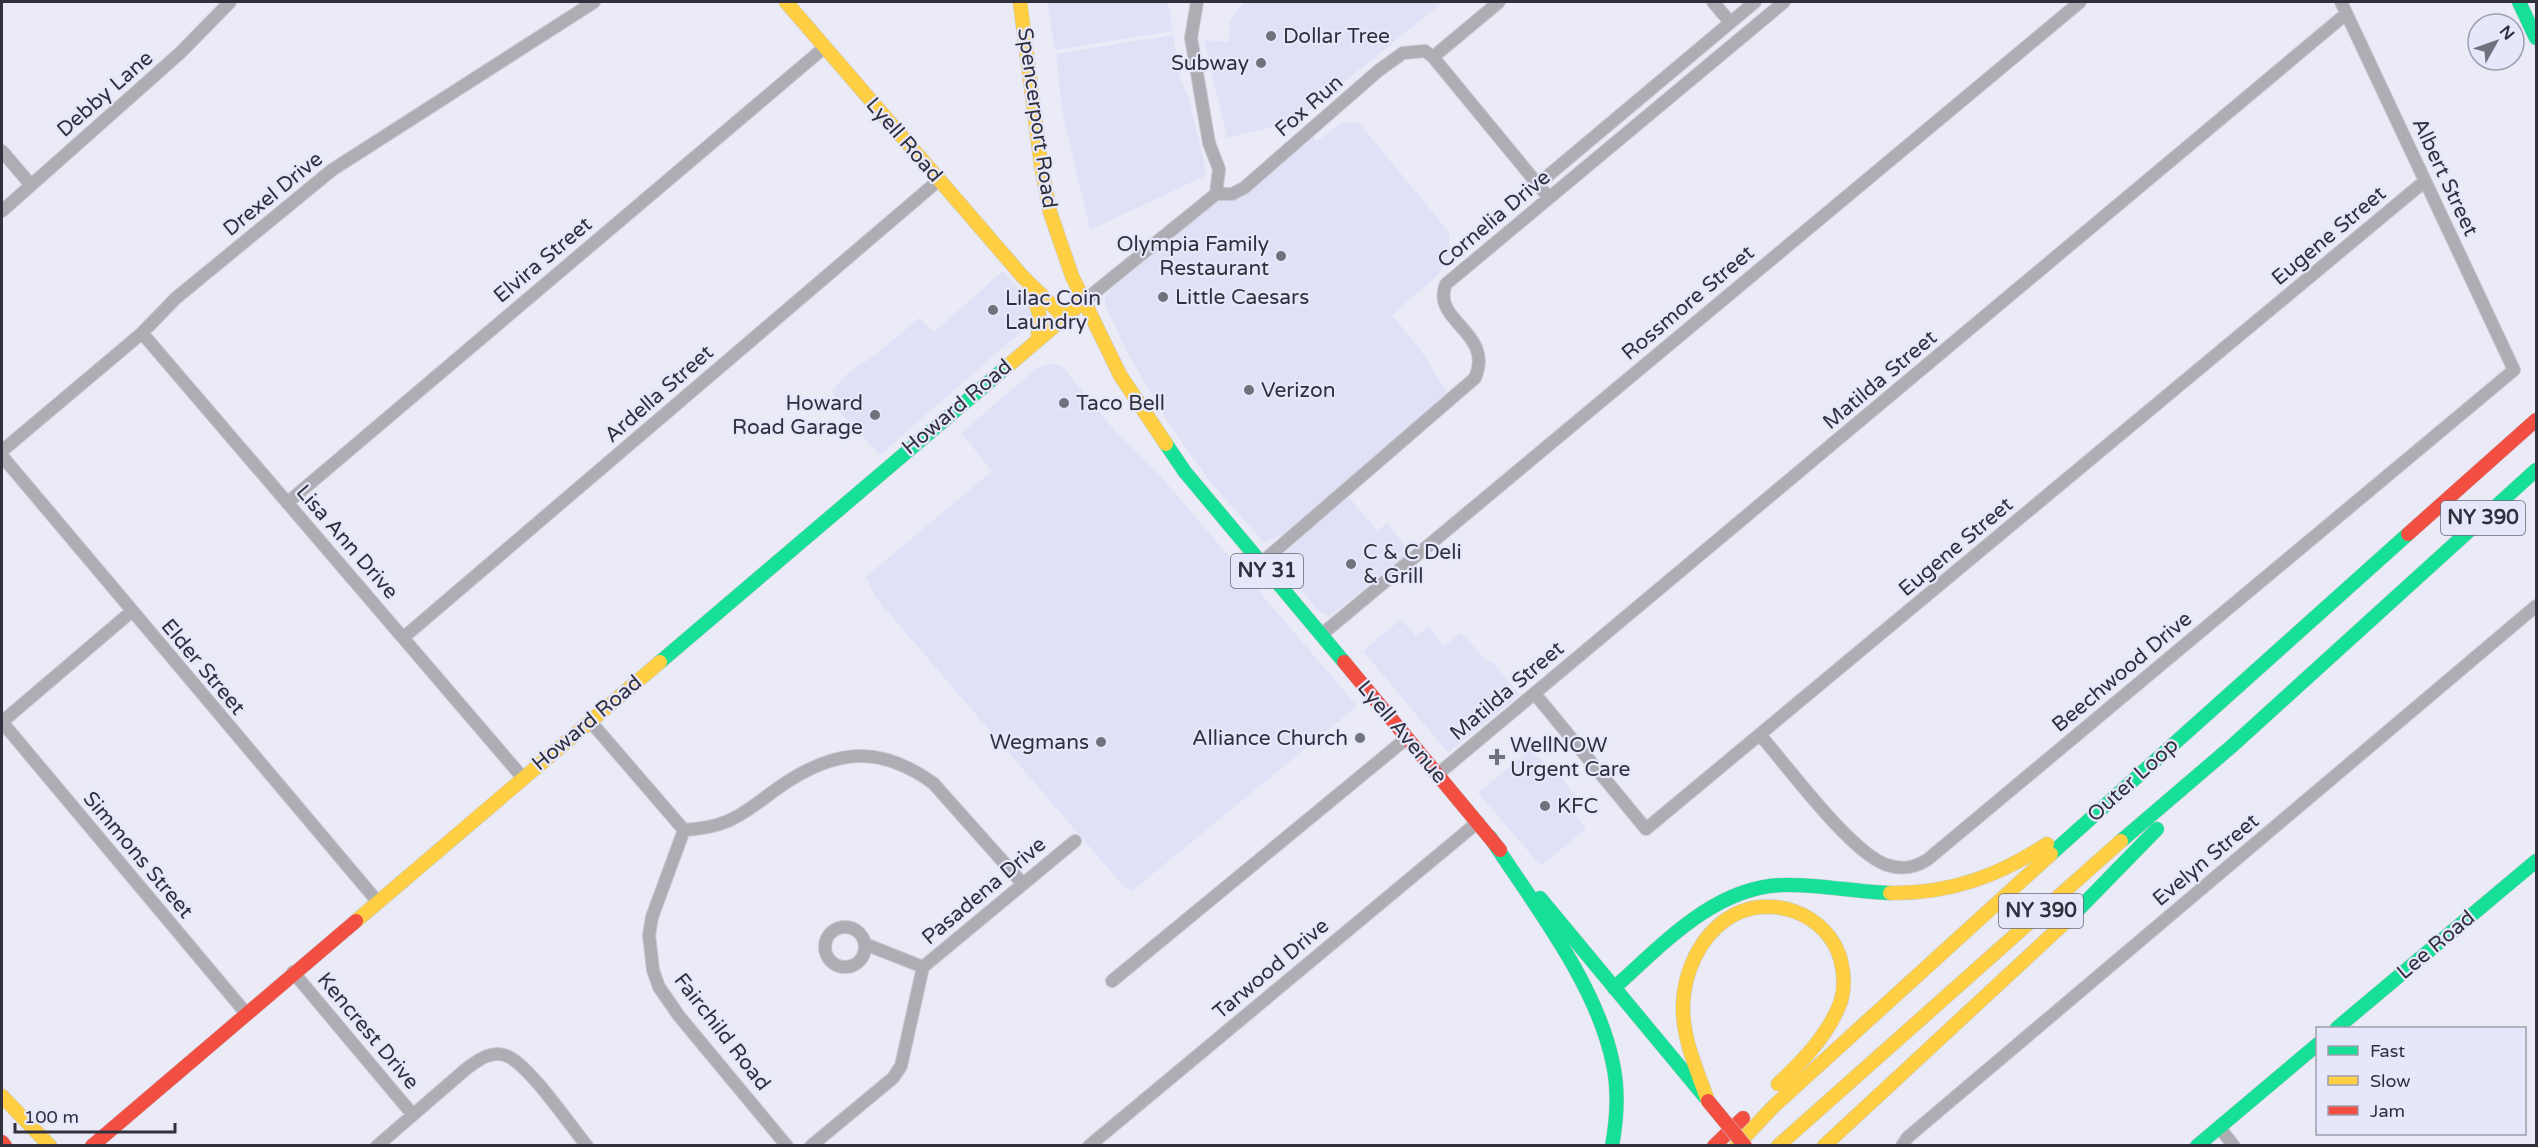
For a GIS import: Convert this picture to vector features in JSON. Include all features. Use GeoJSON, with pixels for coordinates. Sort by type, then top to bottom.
{"type":"FeatureCollection","features":[{"type":"Feature","properties":{"kind":"main road","name":"Lyell Road"},"geometry":{"type":"LineString","coordinates":[[786,2],[1023,277],[1064,317]]}},
{"type":"Feature","properties":{"kind":"main road","name":"Spencerport Road"},"geometry":{"type":"LineString","coordinates":[[1020,2],[1041,164],[1050,213],[1083,301]]}},
{"type":"Feature","properties":{"kind":"main road"},"geometry":{"type":"LineString","coordinates":[[2519,2],[2536,38]]}},
{"type":"Feature","properties":{"kind":"main road","name":"Lyell Road"},"geometry":{"type":"LineString","coordinates":[[1023,277],[1039,304],[1041,318],[1038,338]]}},
{"type":"Feature","properties":{"kind":"main road","name":"Howard Road"},"geometry":{"type":"LineString","coordinates":[[94,1144],[245,1012],[1083,301]]}},
{"type":"Feature","properties":{"kind":"main road","name":"Lyell Avenue"},"geometry":{"type":"LineString","coordinates":[[1083,301],[1120,375],[1158,435],[1261,563],[1745,1146]]}},
{"type":"Feature","properties":{"kind":"main road","name":"Outer Loop"},"geometry":{"type":"LineString","coordinates":[[1736,1146],[1774,1106],[2170,746],[2536,420]]}},
{"type":"Feature","properties":{"kind":"main road","name":"Outer Loop"},"geometry":{"type":"LineString","coordinates":[[1778,1146],[2045,907],[2232,746],[2536,470]]}},
{"type":"Feature","properties":{"kind":"main road"},"geometry":{"type":"LineString","coordinates":[[1614,988],[1697,919],[1732,897],[1751,889],[1776,885],[1879,893],[1930,893],[1968,885],[2003,870],[2040,849],[2170,746]]}},
{"type":"Feature","properties":{"kind":"main road"},"geometry":{"type":"LineString","coordinates":[[1824,1146],[2046,942],[2130,855],[2205,783],[2232,746]]}},
{"type":"Feature","properties":{"kind":"main road"},"geometry":{"type":"LineString","coordinates":[[1490,837],[1570,965],[1601,1027],[1615,1078],[1617,1103],[1612,1146]]}},
{"type":"Feature","properties":{"kind":"main road","name":"Lee Road"},"geometry":{"type":"LineString","coordinates":[[2339,1027],[2536,861]]}},
{"type":"Feature","properties":{"kind":"main road"},"geometry":{"type":"LineString","coordinates":[[1708,1101],[1684,1030],[1682,1003],[1691,964],[1711,932],[1741,912],[1779,906],[1804,914],[1826,928],[1838,949],[1845,975],[1841,1001],[1829,1024],[1793,1070],[1714,1146]]}},
{"type":"Feature","properties":{"kind":"main road"},"geometry":{"type":"LineString","coordinates":[[2197,1146],[2316,1046]]}},
{"type":"Feature","properties":{"kind":"main road"},"geometry":{"type":"LineString","coordinates":[[1793,1070],[1824,1061]]}},
{"type":"Feature","properties":{"kind":"main road"},"geometry":{"type":"LineString","coordinates":[[2,1096],[50,1146]]}},
{"type":"Feature","properties":{"kind":"main road"},"geometry":{"type":"LineString","coordinates":[[2,1142],[5,1146]]}},
{"type":"Feature","properties":{"kind":"street","name":"Debby Lane"},"geometry":{"type":"LineString","coordinates":[[2,211],[180,53],[230,2]]}},
{"type":"Feature","properties":{"kind":"street","name":"Drexel Drive"},"geometry":{"type":"LineString","coordinates":[[2,451],[142,333],[176,298],[333,170],[594,2]]}},
{"type":"Feature","properties":{"kind":"street"},"geometry":{"type":"LineString","coordinates":[[1197,2],[1191,38],[1209,143],[1219,169],[1216,194]]}},
{"type":"Feature","properties":{"kind":"street"},"geometry":{"type":"LineString","coordinates":[[1498,2],[1433,57],[1549,198]]}},
{"type":"Feature","properties":{"kind":"street"},"geometry":{"type":"LineString","coordinates":[[1713,2],[1730,22]]}},
{"type":"Feature","properties":{"kind":"street"},"geometry":{"type":"LineString","coordinates":[[1538,184],[1755,2]]}},
{"type":"Feature","properties":{"kind":"street","name":"Cornelia Drive"},"geometry":{"type":"LineString","coordinates":[[1261,563],[1475,378],[1480,360],[1478,349],[1443,304],[1442,294],[1446,284],[1784,2]]}},
{"type":"Feature","properties":{"kind":"street","name":"Rossmore Street"},"geometry":{"type":"LineString","coordinates":[[1321,635],[2080,2]]}},
{"type":"Feature","properties":{"kind":"street","name":"Albert Street"},"geometry":{"type":"LineString","coordinates":[[2341,2],[2514,370]]}},
{"type":"Feature","properties":{"kind":"street","name":"Matilda Street"},"geometry":{"type":"LineString","coordinates":[[1438,774],[2346,14]]}},
{"type":"Feature","properties":{"kind":"street","name":"Elvira Street"},"geometry":{"type":"LineString","coordinates":[[287,503],[825,47]]}},
{"type":"Feature","properties":{"kind":"street","name":"Fox Run"},"geometry":{"type":"LineString","coordinates":[[1083,301],[1216,194],[1232,194],[1244,188],[1378,71],[1403,53],[1425,51],[1433,57]]}},
{"type":"Feature","properties":{"kind":"street"},"geometry":{"type":"LineString","coordinates":[[2,151],[31,185]]}},
{"type":"Feature","properties":{"kind":"street","name":"Ardella Street"},"geometry":{"type":"LineString","coordinates":[[404,637],[939,180]]}},
{"type":"Feature","properties":{"kind":"street","name":"Eugene Street"},"geometry":{"type":"LineString","coordinates":[[1535,694],[1646,829],[1761,736],[2425,181]]}},
{"type":"Feature","properties":{"kind":"street","name":"Lisa Ann Drive"},"geometry":{"type":"LineString","coordinates":[[142,333],[523,778]]}},
{"type":"Feature","properties":{"kind":"street","name":"Beechwood Drive"},"geometry":{"type":"LineString","coordinates":[[1761,736],[1861,850],[1887,865],[1902,868],[1915,867],[1945,845],[2514,370]]}},
{"type":"Feature","properties":{"kind":"street","name":"Elder Street"},"geometry":{"type":"LineString","coordinates":[[2,456],[131,612],[377,901]]}},
{"type":"Feature","properties":{"kind":"street","name":"Evelyn Street"},"geometry":{"type":"LineString","coordinates":[[1902,1146],[1908,1137],[2536,606]]}},
{"type":"Feature","properties":{"kind":"street"},"geometry":{"type":"LineString","coordinates":[[2,722],[131,612]]}},
{"type":"Feature","properties":{"kind":"street"},"geometry":{"type":"LineString","coordinates":[[590,721],[684,830],[709,828],[729,821],[750,810],[798,773],[827,759],[852,755],[879,757],[908,767],[933,783],[1023,884]]}},
{"type":"Feature","properties":{"kind":"street","name":"Simmons Street"},"geometry":{"type":"LineString","coordinates":[[2,722],[245,1012]]}},
{"type":"Feature","properties":{"kind":"street"},"geometry":{"type":"LineString","coordinates":[[1112,981],[1407,738]]}},
{"type":"Feature","properties":{"kind":"street","name":"Tarwood Drive"},"geometry":{"type":"LineString","coordinates":[[1089,1146],[1478,822]]}},
{"type":"Feature","properties":{"kind":"street","name":"Fairchild Road"},"geometry":{"type":"LineString","coordinates":[[684,830],[652,917],[649,935],[653,970],[673,1008],[787,1146]]}},
{"type":"Feature","properties":{"kind":"street","name":"Pasadena Drive"},"geometry":{"type":"LineString","coordinates":[[811,1146],[893,1078],[902,1066],[923,967],[1075,841]]}},
{"type":"Feature","properties":{"kind":"street"},"geometry":{"type":"LineString","coordinates":[[865,944],[923,967]]}},
{"type":"Feature","properties":{"kind":"street","name":"Kencrest Drive"},"geometry":{"type":"LineString","coordinates":[[293,972],[413,1115]]}},
{"type":"Feature","properties":{"kind":"street"},"geometry":{"type":"LineString","coordinates":[[377,1146],[481,1058],[495,1054],[507,1055],[521,1066],[587,1146]]}},
{"type":"Feature","properties":{"kind":"street"},"geometry":{"type":"LineString","coordinates":[[2219,1127],[2234,1146]]}},
{"type":"Feature","properties":{"kind":"shaded area"},"geometry":{"type":"Polygon","coordinates":[[[1047,2],[1168,2],[1173,31],[1055,50],[1047,2]]]}},
{"type":"Feature","properties":{"kind":"shaded area"},"geometry":{"type":"Polygon","coordinates":[[[1244,2],[1443,2],[1296,121],[1227,138],[1204,40],[1229,42],[1230,20],[1244,2]]]}},
{"type":"Feature","properties":{"kind":"shaded area"},"geometry":{"type":"Polygon","coordinates":[[[1173,35],[1180,79],[1189,98],[1207,175],[1090,230],[1062,110],[1056,54],[1173,35]]]}},
{"type":"Feature","properties":{"kind":"shaded area"},"geometry":{"type":"Polygon","coordinates":[[[1342,122],[1359,123],[1449,232],[1450,255],[1438,275],[1392,315],[1420,349],[1449,395],[1288,531],[1264,543],[1209,480],[1169,424],[1125,348],[1106,307],[1105,298],[1110,290],[1304,129],[1317,141],[1342,122]]]}},
{"type":"Feature","properties":{"kind":"shaded area"},"geometry":{"type":"Polygon","coordinates":[[[1003,271],[1032,305],[1033,321],[880,455],[842,415],[832,390],[849,372],[874,356],[919,318],[934,332],[1003,271]]]}},
{"type":"Feature","properties":{"kind":"shaded area"},"geometry":{"type":"Polygon","coordinates":[[[1050,364],[1062,366],[1115,431],[1158,473],[1357,706],[1132,891],[1124,887],[876,598],[866,577],[992,471],[961,433],[1037,368],[1050,364]]]}},
{"type":"Feature","properties":{"kind":"shaded area"},"geometry":{"type":"Polygon","coordinates":[[[1348,496],[1377,531],[1387,523],[1411,553],[1329,616],[1318,610],[1280,565],[1279,558],[1348,496]]]}},
{"type":"Feature","properties":{"kind":"shaded area"},"geometry":{"type":"Polygon","coordinates":[[[1401,619],[1416,636],[1429,627],[1444,647],[1461,633],[1488,662],[1492,661],[1520,695],[1448,753],[1363,651],[1401,619]]]}},
{"type":"Feature","properties":{"kind":"shaded area"},"geometry":{"type":"Polygon","coordinates":[[[1530,750],[1560,776],[1578,799],[1573,812],[1586,829],[1541,866],[1478,793],[1530,750]]]}},
{"type":"Feature","properties":{"kind":"traffic: fast"},"geometry":{"type":"LineString","coordinates":[[2519,2],[2536,38]]}},
{"type":"Feature","properties":{"kind":"traffic: fast"},"geometry":{"type":"LineString","coordinates":[[660,662],[1010,364]]}},
{"type":"Feature","properties":{"kind":"traffic: fast"},"geometry":{"type":"LineString","coordinates":[[1166,444],[1185,472],[1344,662]]}},
{"type":"Feature","properties":{"kind":"traffic: fast"},"geometry":{"type":"LineString","coordinates":[[2121,841],[2232,746],[2536,470]]}},
{"type":"Feature","properties":{"kind":"traffic: fast"},"geometry":{"type":"LineString","coordinates":[[2051,854],[2408,534]]}},
{"type":"Feature","properties":{"kind":"traffic: fast"},"geometry":{"type":"LineString","coordinates":[[2073,915],[2157,829]]}},
{"type":"Feature","properties":{"kind":"traffic: fast"},"geometry":{"type":"LineString","coordinates":[[1490,837],[1579,975],[1605,1034],[1616,1085],[1617,1105],[1612,1146]]}},
{"type":"Feature","properties":{"kind":"traffic: fast"},"geometry":{"type":"LineString","coordinates":[[2338,1027],[2536,861]]}},
{"type":"Feature","properties":{"kind":"traffic: fast"},"geometry":{"type":"LineString","coordinates":[[1614,988],[1691,921],[1735,895],[1759,888],[1784,885],[1890,893]]}},
{"type":"Feature","properties":{"kind":"traffic: fast"},"geometry":{"type":"LineString","coordinates":[[1540,898],[1705,1097]]}},
{"type":"Feature","properties":{"kind":"traffic: fast"},"geometry":{"type":"LineString","coordinates":[[2197,1146],[2316,1046]]}},
{"type":"Feature","properties":{"kind":"traffic: slow"},"geometry":{"type":"LineString","coordinates":[[786,2],[1023,277],[1064,317]]}},
{"type":"Feature","properties":{"kind":"traffic: slow"},"geometry":{"type":"LineString","coordinates":[[1020,2],[1041,164],[1050,212],[1072,276],[1120,375],[1166,444]]}},
{"type":"Feature","properties":{"kind":"traffic: slow"},"geometry":{"type":"LineString","coordinates":[[1030,289],[1039,313],[1038,338]]}},
{"type":"Feature","properties":{"kind":"traffic: slow"},"geometry":{"type":"LineString","coordinates":[[1010,364],[1084,301]]}},
{"type":"Feature","properties":{"kind":"traffic: slow"},"geometry":{"type":"LineString","coordinates":[[356,921],[660,662]]}},
{"type":"Feature","properties":{"kind":"traffic: slow"},"geometry":{"type":"LineString","coordinates":[[1778,1146],[2121,841]]}},
{"type":"Feature","properties":{"kind":"traffic: slow"},"geometry":{"type":"LineString","coordinates":[[1890,893],[1933,890],[1973,881],[2011,865],[2047,844]]}},
{"type":"Feature","properties":{"kind":"traffic: slow"},"geometry":{"type":"LineString","coordinates":[[1736,1146],[1774,1106],[2051,854]]}},
{"type":"Feature","properties":{"kind":"traffic: slow"},"geometry":{"type":"LineString","coordinates":[[1708,1101],[1685,1030],[1683,1005],[1686,980],[1701,945],[1717,927],[1743,911],[1760,907],[1778,907],[1795,912],[1810,919],[1824,930],[1834,944],[1841,961],[1843,976],[1841,1001],[1830,1025],[1806,1056],[1778,1084]]}},
{"type":"Feature","properties":{"kind":"traffic: slow"},"geometry":{"type":"LineString","coordinates":[[1824,1146],[2073,915]]}},
{"type":"Feature","properties":{"kind":"traffic: slow"},"geometry":{"type":"LineString","coordinates":[[2,1096],[50,1146]]}},
{"type":"Feature","properties":{"kind":"traffic: jam"},"geometry":{"type":"LineString","coordinates":[[2408,534],[2536,420]]}},
{"type":"Feature","properties":{"kind":"traffic: jam"},"geometry":{"type":"LineString","coordinates":[[1344,662],[1500,850]]}},
{"type":"Feature","properties":{"kind":"traffic: jam"},"geometry":{"type":"LineString","coordinates":[[92,1146],[356,921]]}},
{"type":"Feature","properties":{"kind":"traffic: jam"},"geometry":{"type":"LineString","coordinates":[[1708,1101],[1745,1146]]}},
{"type":"Feature","properties":{"kind":"traffic: jam"},"geometry":{"type":"LineString","coordinates":[[1714,1146],[1743,1118]]}},
{"type":"Feature","properties":{"kind":"traffic: jam"},"geometry":{"type":"LineString","coordinates":[[2,1142],[5,1146]]}},
{"type":"Feature","properties":{"kind":"place","name":"Dollar Tree"},"geometry":{"type":"Point","coordinates":[1271,36]}},
{"type":"Feature","properties":{"kind":"place","name":"Subway"},"geometry":{"type":"Point","coordinates":[1261,63]}},
{"type":"Feature","properties":{"kind":"place","name":"Olympia Family Restaurant"},"geometry":{"type":"Point","coordinates":[1281,256]}},
{"type":"Feature","properties":{"kind":"place","name":"Little Caesars"},"geometry":{"type":"Point","coordinates":[1163,297]}},
{"type":"Feature","properties":{"kind":"place","name":"Lilac Coin Laundry"},"geometry":{"type":"Point","coordinates":[993,310]}},
{"type":"Feature","properties":{"kind":"place","name":"Verizon"},"geometry":{"type":"Point","coordinates":[1249,390]}},
{"type":"Feature","properties":{"kind":"place","name":"Taco Bell"},"geometry":{"type":"Point","coordinates":[1064,403]}},
{"type":"Feature","properties":{"kind":"place","name":"Howard Road Garage"},"geometry":{"type":"Point","coordinates":[875,415]}},
{"type":"Feature","properties":{"kind":"place","name":"C & C Deli & Grill"},"geometry":{"type":"Point","coordinates":[1351,564]}},
{"type":"Feature","properties":{"kind":"place","name":"Alliance Church"},"geometry":{"type":"Point","coordinates":[1360,738]}},
{"type":"Feature","properties":{"kind":"place","name":"Wegmans"},"geometry":{"type":"Point","coordinates":[1101,742]}},
{"type":"Feature","properties":{"kind":"place","name":"WellNOW Urgent Care"},"geometry":{"type":"Point","coordinates":[1497,757]}},
{"type":"Feature","properties":{"kind":"place","name":"KFC"},"geometry":{"type":"Point","coordinates":[1545,806]}}]}
